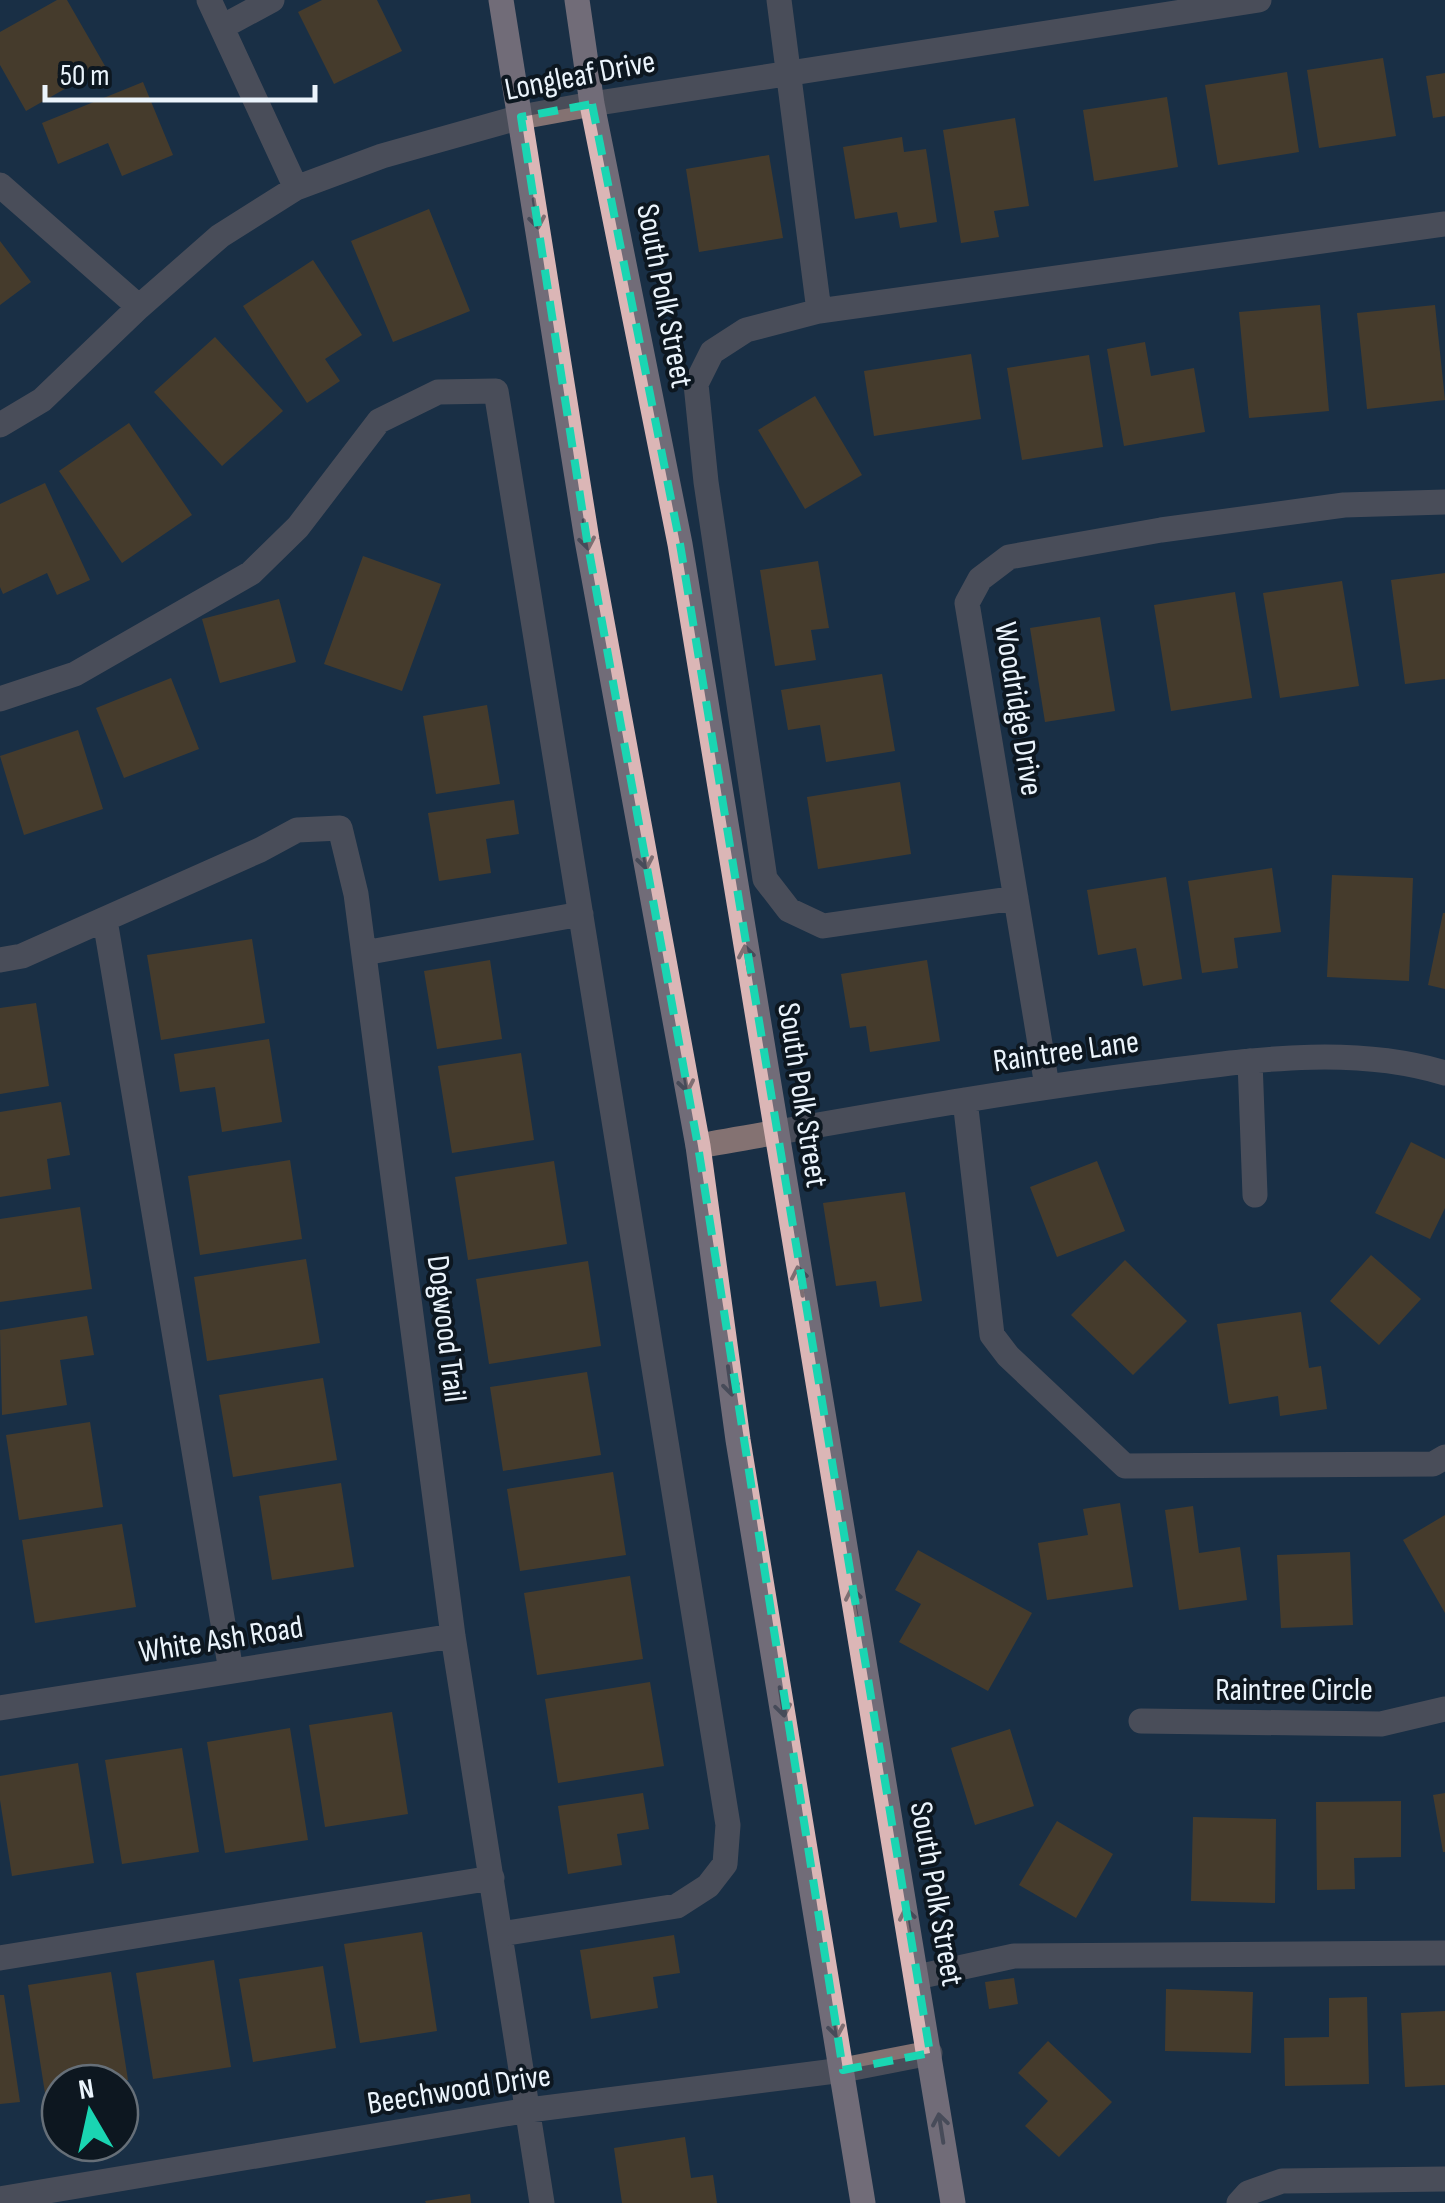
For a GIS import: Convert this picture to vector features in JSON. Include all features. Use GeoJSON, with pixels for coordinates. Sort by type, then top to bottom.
{"type":"FeatureCollection","features":[{"type":"Feature","properties":{"kind":"main road"},"geometry":{"type":"LineString","coordinates":[[501,0],[587,540],[698,1146],[738,1440],[862,2203]]}},
{"type":"Feature","properties":{"kind":"main road","name":"South Polk Street"},"geometry":{"type":"LineString","coordinates":[[577,0],[592,104],[680,544],[953,2203]]}},
{"type":"Feature","properties":{"kind":"street"},"geometry":{"type":"LineString","coordinates":[[209,0],[296,188]]}},
{"type":"Feature","properties":{"kind":"street"},"geometry":{"type":"LineString","coordinates":[[222,26],[272,0]]}},
{"type":"Feature","properties":{"kind":"street"},"geometry":{"type":"LineString","coordinates":[[779,0],[819,311]]}},
{"type":"Feature","properties":{"kind":"street","name":"Longleaf Drive"},"geometry":{"type":"LineString","coordinates":[[0,425],[42,400],[220,236],[296,188],[382,156],[521,118],[592,104],[1260,0]]}},
{"type":"Feature","properties":{"kind":"street"},"geometry":{"type":"LineString","coordinates":[[0,184],[139,307]]}},
{"type":"Feature","properties":{"kind":"street"},"geometry":{"type":"LineString","coordinates":[[1016,898],[823,926],[789,910],[765,879],[706,482],[696,384],[712,352],[746,330],[819,311],[1445,224]]}},
{"type":"Feature","properties":{"kind":"street"},"geometry":{"type":"LineString","coordinates":[[0,699],[75,674],[251,573],[298,526],[379,421],[438,392],[496,390],[728,1825],[725,1864],[708,1886],[677,1906],[501,1934]]}},
{"type":"Feature","properties":{"kind":"street","name":"Woodridge Drive"},"geometry":{"type":"LineString","coordinates":[[1047,1086],[967,603],[980,579],[1009,557],[1162,530],[1344,505],[1445,502]]}},
{"type":"Feature","properties":{"kind":"street","name":"Dogwood Trail"},"geometry":{"type":"LineString","coordinates":[[0,960],[22,956],[105,920],[297,830],[340,828],[356,894],[453,1636],[542,2203]]}},
{"type":"Feature","properties":{"kind":"street"},"geometry":{"type":"LineString","coordinates":[[364,952],[581,914]]}},
{"type":"Feature","properties":{"kind":"street"},"geometry":{"type":"LineString","coordinates":[[105,920],[230,1672]]}},
{"type":"Feature","properties":{"kind":"street","name":"Raintree Lane"},"geometry":{"type":"LineString","coordinates":[[698,1146],[1047,1086],[1250,1061],[1353,1056],[1445,1073]]}},
{"type":"Feature","properties":{"kind":"street"},"geometry":{"type":"LineString","coordinates":[[1250,1061],[1256,1195]]}},
{"type":"Feature","properties":{"kind":"street"},"geometry":{"type":"LineString","coordinates":[[964,1100],[992,1336],[1008,1356],[1125,1466],[1433,1464],[1445,1457]]}},
{"type":"Feature","properties":{"kind":"street","name":"White Ash Road"},"geometry":{"type":"LineString","coordinates":[[0,1708],[453,1636]]}},
{"type":"Feature","properties":{"kind":"street","name":"Raintree Circle"},"geometry":{"type":"LineString","coordinates":[[1141,1721],[1381,1724],[1445,1709]]}},
{"type":"Feature","properties":{"kind":"street"},"geometry":{"type":"LineString","coordinates":[[0,1958],[492,1878]]}},
{"type":"Feature","properties":{"kind":"street"},"geometry":{"type":"LineString","coordinates":[[918,1978],[1014,1956],[1445,1953]]}},
{"type":"Feature","properties":{"kind":"street","name":"Beechwood Drive"},"geometry":{"type":"LineString","coordinates":[[0,2198],[528,2110],[842,2070],[930,2053]]}},
{"type":"Feature","properties":{"kind":"street"},"geometry":{"type":"LineString","coordinates":[[1239,2203],[1248,2193],[1282,2181],[1445,2179]]}},
{"type":"Feature","properties":{"kind":"highlighted area"},"geometry":{"type":"Polygon","coordinates":[[[592,104],[680,544],[930,2053],[843,2070],[698,1146],[587,540],[521,117],[592,104]]]}},
{"type":"Feature","properties":{"kind":"building"},"geometry":{"type":"Polygon","coordinates":[[[57,0],[67,0],[105,66],[26,111],[0,65],[0,32],[57,0]]]}},
{"type":"Feature","properties":{"kind":"building"},"geometry":{"type":"Polygon","coordinates":[[[322,0],[377,0],[402,51],[334,84],[298,12],[322,0]]]}},
{"type":"Feature","properties":{"kind":"building"},"geometry":{"type":"Polygon","coordinates":[[[1383,58],[1396,136],[1319,148],[1307,70],[1383,58]]]}},
{"type":"Feature","properties":{"kind":"building"},"geometry":{"type":"Polygon","coordinates":[[[1287,72],[1299,152],[1218,165],[1205,85],[1287,72]]]}},
{"type":"Feature","properties":{"kind":"building"},"geometry":{"type":"Polygon","coordinates":[[[1445,73],[1445,116],[1433,118],[1426,76],[1445,73]]]}},
{"type":"Feature","properties":{"kind":"building"},"geometry":{"type":"Polygon","coordinates":[[[143,82],[173,155],[122,176],[108,143],[58,164],[42,123],[143,82]]]}},
{"type":"Feature","properties":{"kind":"building"},"geometry":{"type":"Polygon","coordinates":[[[1167,97],[1178,167],[1094,181],[1083,110],[1167,97]]]}},
{"type":"Feature","properties":{"kind":"building"},"geometry":{"type":"Polygon","coordinates":[[[1015,118],[1029,206],[994,211],[999,237],[961,243],[943,130],[1015,118]]]}},
{"type":"Feature","properties":{"kind":"building"},"geometry":{"type":"Polygon","coordinates":[[[902,137],[904,152],[926,149],[937,222],[900,228],[897,212],[855,219],[843,147],[902,137]]]}},
{"type":"Feature","properties":{"kind":"building"},"geometry":{"type":"Polygon","coordinates":[[[769,155],[783,238],[699,252],[686,169],[769,155]]]}},
{"type":"Feature","properties":{"kind":"building"},"geometry":{"type":"Polygon","coordinates":[[[429,209],[470,311],[393,342],[351,241],[429,209]]]}},
{"type":"Feature","properties":{"kind":"building"},"geometry":{"type":"Polygon","coordinates":[[[0,241],[31,282],[0,305],[0,241]]]}},
{"type":"Feature","properties":{"kind":"building"},"geometry":{"type":"Polygon","coordinates":[[[313,260],[362,335],[325,359],[340,381],[307,403],[243,306],[313,260]]]}},
{"type":"Feature","properties":{"kind":"building"},"geometry":{"type":"Polygon","coordinates":[[[1320,305],[1329,411],[1249,418],[1239,312],[1320,305]]]}},
{"type":"Feature","properties":{"kind":"building"},"geometry":{"type":"Polygon","coordinates":[[[1435,305],[1445,400],[1367,409],[1357,313],[1435,305]]]}},
{"type":"Feature","properties":{"kind":"building"},"geometry":{"type":"Polygon","coordinates":[[[215,337],[283,411],[222,466],[154,392],[215,337]]]}},
{"type":"Feature","properties":{"kind":"building"},"geometry":{"type":"Polygon","coordinates":[[[1145,342],[1151,376],[1194,368],[1205,432],[1124,446],[1107,349],[1145,342]]]}},
{"type":"Feature","properties":{"kind":"building"},"geometry":{"type":"Polygon","coordinates":[[[971,354],[981,419],[874,436],[864,371],[971,354]]]}},
{"type":"Feature","properties":{"kind":"building"},"geometry":{"type":"Polygon","coordinates":[[[1089,355],[1103,447],[1022,460],[1007,368],[1089,355]]]}},
{"type":"Feature","properties":{"kind":"building"},"geometry":{"type":"Polygon","coordinates":[[[815,396],[862,475],[805,509],[758,430],[815,396]]]}},
{"type":"Feature","properties":{"kind":"building"},"geometry":{"type":"Polygon","coordinates":[[[129,423],[192,515],[122,563],[59,471],[129,423]]]}},
{"type":"Feature","properties":{"kind":"building"},"geometry":{"type":"Polygon","coordinates":[[[45,483],[90,580],[57,595],[47,573],[3,594],[0,504],[45,483]]]}},
{"type":"Feature","properties":{"kind":"building"},"geometry":{"type":"Polygon","coordinates":[[[363,556],[441,584],[402,691],[324,664],[363,556]]]}},
{"type":"Feature","properties":{"kind":"building"},"geometry":{"type":"Polygon","coordinates":[[[818,561],[829,628],[811,630],[816,660],[775,666],[760,570],[818,561]]]}},
{"type":"Feature","properties":{"kind":"building"},"geometry":{"type":"Polygon","coordinates":[[[1445,573],[1445,679],[1405,684],[1391,580],[1445,573]]]}},
{"type":"Feature","properties":{"kind":"building"},"geometry":{"type":"Polygon","coordinates":[[[1342,581],[1359,686],[1280,698],[1263,593],[1342,581]]]}},
{"type":"Feature","properties":{"kind":"building"},"geometry":{"type":"Polygon","coordinates":[[[1235,592],[1252,698],[1171,711],[1154,605],[1235,592]]]}},
{"type":"Feature","properties":{"kind":"building"},"geometry":{"type":"Polygon","coordinates":[[[279,599],[296,662],[220,683],[202,619],[279,599]]]}},
{"type":"Feature","properties":{"kind":"building"},"geometry":{"type":"Polygon","coordinates":[[[1100,617],[1115,711],[1045,722],[1030,628],[1100,617]]]}},
{"type":"Feature","properties":{"kind":"building"},"geometry":{"type":"Polygon","coordinates":[[[882,674],[895,751],[826,762],[820,725],[788,730],[781,690],[882,674]]]}},
{"type":"Feature","properties":{"kind":"building"},"geometry":{"type":"Polygon","coordinates":[[[171,678],[199,749],[124,778],[96,708],[171,678]]]}},
{"type":"Feature","properties":{"kind":"building"},"geometry":{"type":"Polygon","coordinates":[[[487,705],[500,784],[436,794],[423,716],[487,705]]]}},
{"type":"Feature","properties":{"kind":"building"},"geometry":{"type":"Polygon","coordinates":[[[78,730],[103,809],[24,835],[0,756],[78,730]]]}},
{"type":"Feature","properties":{"kind":"building"},"geometry":{"type":"Polygon","coordinates":[[[900,782],[911,854],[818,869],[807,797],[900,782]]]}},
{"type":"Feature","properties":{"kind":"building"},"geometry":{"type":"Polygon","coordinates":[[[514,800],[519,834],[486,839],[491,873],[439,881],[428,813],[514,800]]]}},
{"type":"Feature","properties":{"kind":"building"},"geometry":{"type":"Polygon","coordinates":[[[1272,868],[1281,932],[1234,938],[1238,968],[1202,973],[1188,881],[1272,868]]]}},
{"type":"Feature","properties":{"kind":"building"},"geometry":{"type":"Polygon","coordinates":[[[1332,875],[1413,878],[1409,981],[1327,977],[1332,875]]]}},
{"type":"Feature","properties":{"kind":"building"},"geometry":{"type":"Polygon","coordinates":[[[1166,877],[1182,979],[1143,986],[1136,948],[1098,955],[1087,890],[1166,877]]]}},
{"type":"Feature","properties":{"kind":"building"},"geometry":{"type":"Polygon","coordinates":[[[1445,913],[1445,989],[1428,985],[1445,913]]]}},
{"type":"Feature","properties":{"kind":"building"},"geometry":{"type":"Polygon","coordinates":[[[252,939],[265,1023],[161,1040],[147,955],[252,939]]]}},
{"type":"Feature","properties":{"kind":"building"},"geometry":{"type":"Polygon","coordinates":[[[490,960],[502,1039],[437,1049],[424,971],[490,960]]]}},
{"type":"Feature","properties":{"kind":"building"},"geometry":{"type":"Polygon","coordinates":[[[927,960],[940,1041],[870,1052],[866,1026],[850,1028],[841,974],[927,960]]]}},
{"type":"Feature","properties":{"kind":"building"},"geometry":{"type":"Polygon","coordinates":[[[36,1003],[49,1086],[0,1094],[0,1008],[36,1003]]]}},
{"type":"Feature","properties":{"kind":"building"},"geometry":{"type":"Polygon","coordinates":[[[269,1039],[282,1122],[222,1132],[215,1087],[180,1092],[174,1054],[269,1039]]]}},
{"type":"Feature","properties":{"kind":"building"},"geometry":{"type":"Polygon","coordinates":[[[521,1053],[534,1140],[452,1153],[438,1066],[521,1053]]]}},
{"type":"Feature","properties":{"kind":"building"},"geometry":{"type":"Polygon","coordinates":[[[61,1102],[70,1155],[47,1159],[51,1189],[0,1197],[0,1112],[61,1102]]]}},
{"type":"Feature","properties":{"kind":"building"},"geometry":{"type":"Polygon","coordinates":[[[1411,1142],[1445,1159],[1445,1208],[1430,1239],[1375,1213],[1411,1142]]]}},
{"type":"Feature","properties":{"kind":"building"},"geometry":{"type":"Polygon","coordinates":[[[290,1160],[302,1239],[200,1255],[188,1176],[290,1160]]]}},
{"type":"Feature","properties":{"kind":"building"},"geometry":{"type":"Polygon","coordinates":[[[554,1161],[567,1244],[468,1260],[455,1177],[554,1161]]]}},
{"type":"Feature","properties":{"kind":"building"},"geometry":{"type":"Polygon","coordinates":[[[1097,1161],[1125,1231],[1057,1257],[1030,1187],[1097,1161]]]}},
{"type":"Feature","properties":{"kind":"building"},"geometry":{"type":"Polygon","coordinates":[[[905,1192],[922,1301],[880,1307],[876,1281],[836,1286],[823,1203],[905,1192]]]}},
{"type":"Feature","properties":{"kind":"building"},"geometry":{"type":"Polygon","coordinates":[[[80,1207],[92,1289],[0,1302],[0,1219],[80,1207]]]}},
{"type":"Feature","properties":{"kind":"building"},"geometry":{"type":"Polygon","coordinates":[[[1371,1255],[1421,1299],[1379,1345],[1330,1301],[1371,1255]]]}},
{"type":"Feature","properties":{"kind":"building"},"geometry":{"type":"Polygon","coordinates":[[[306,1259],[320,1343],[207,1361],[194,1277],[306,1259]]]}},
{"type":"Feature","properties":{"kind":"building"},"geometry":{"type":"Polygon","coordinates":[[[1125,1260],[1187,1321],[1133,1375],[1071,1315],[1125,1260]]]}},
{"type":"Feature","properties":{"kind":"building"},"geometry":{"type":"Polygon","coordinates":[[[588,1261],[601,1346],[489,1364],[476,1279],[588,1261]]]}},
{"type":"Feature","properties":{"kind":"building"},"geometry":{"type":"Polygon","coordinates":[[[1301,1312],[1309,1368],[1321,1366],[1327,1409],[1280,1416],[1278,1396],[1229,1404],[1217,1324],[1301,1312]]]}},
{"type":"Feature","properties":{"kind":"building"},"geometry":{"type":"Polygon","coordinates":[[[87,1316],[94,1355],[60,1360],[67,1405],[2,1415],[0,1330],[87,1316]]]}},
{"type":"Feature","properties":{"kind":"building"},"geometry":{"type":"Polygon","coordinates":[[[587,1372],[601,1455],[503,1471],[490,1387],[587,1372]]]}},
{"type":"Feature","properties":{"kind":"building"},"geometry":{"type":"Polygon","coordinates":[[[323,1378],[337,1460],[233,1477],[219,1395],[323,1378]]]}},
{"type":"Feature","properties":{"kind":"building"},"geometry":{"type":"Polygon","coordinates":[[[90,1422],[103,1507],[19,1520],[6,1435],[90,1422]]]}},
{"type":"Feature","properties":{"kind":"building"},"geometry":{"type":"Polygon","coordinates":[[[613,1472],[626,1555],[520,1571],[507,1489],[613,1472]]]}},
{"type":"Feature","properties":{"kind":"building"},"geometry":{"type":"Polygon","coordinates":[[[341,1483],[354,1567],[272,1580],[259,1496],[341,1483]]]}},
{"type":"Feature","properties":{"kind":"building"},"geometry":{"type":"Polygon","coordinates":[[[1120,1503],[1133,1587],[1047,1600],[1038,1543],[1088,1535],[1083,1509],[1120,1503]]]}},
{"type":"Feature","properties":{"kind":"building"},"geometry":{"type":"Polygon","coordinates":[[[1193,1506],[1199,1553],[1240,1547],[1247,1600],[1179,1610],[1165,1510],[1193,1506]]]}},
{"type":"Feature","properties":{"kind":"building"},"geometry":{"type":"Polygon","coordinates":[[[1445,1515],[1445,1613],[1403,1540],[1445,1515]]]}},
{"type":"Feature","properties":{"kind":"building"},"geometry":{"type":"Polygon","coordinates":[[[122,1524],[136,1607],[35,1623],[22,1540],[122,1524]]]}},
{"type":"Feature","properties":{"kind":"building"},"geometry":{"type":"Polygon","coordinates":[[[918,1550],[1032,1613],[988,1691],[899,1642],[921,1604],[895,1590],[918,1550]]]}},
{"type":"Feature","properties":{"kind":"building"},"geometry":{"type":"Polygon","coordinates":[[[1350,1552],[1353,1625],[1281,1628],[1277,1555],[1350,1552]]]}},
{"type":"Feature","properties":{"kind":"building"},"geometry":{"type":"Polygon","coordinates":[[[630,1576],[643,1659],[537,1675],[524,1593],[630,1576]]]}},
{"type":"Feature","properties":{"kind":"building"},"geometry":{"type":"Polygon","coordinates":[[[650,1682],[664,1766],[558,1783],[545,1699],[650,1682]]]}},
{"type":"Feature","properties":{"kind":"building"},"geometry":{"type":"Polygon","coordinates":[[[392,1712],[408,1814],[325,1827],[309,1725],[392,1712]]]}},
{"type":"Feature","properties":{"kind":"building"},"geometry":{"type":"Polygon","coordinates":[[[290,1728],[308,1840],[225,1853],[207,1742],[290,1728]]]}},
{"type":"Feature","properties":{"kind":"building"},"geometry":{"type":"Polygon","coordinates":[[[1010,1729],[1034,1806],[975,1825],[951,1748],[1010,1729]]]}},
{"type":"Feature","properties":{"kind":"building"},"geometry":{"type":"Polygon","coordinates":[[[182,1748],[199,1852],[122,1864],[105,1760],[182,1748]]]}},
{"type":"Feature","properties":{"kind":"building"},"geometry":{"type":"Polygon","coordinates":[[[78,1763],[94,1863],[12,1876],[0,1776],[78,1763]]]}},
{"type":"Feature","properties":{"kind":"building"},"geometry":{"type":"Polygon","coordinates":[[[643,1793],[649,1829],[617,1834],[622,1865],[568,1874],[558,1806],[643,1793]]]}},
{"type":"Feature","properties":{"kind":"building"},"geometry":{"type":"Polygon","coordinates":[[[1445,1793],[1445,1852],[1443,1852],[1433,1795],[1445,1793]]]}},
{"type":"Feature","properties":{"kind":"building"},"geometry":{"type":"Polygon","coordinates":[[[1401,1801],[1401,1857],[1354,1858],[1355,1889],[1317,1890],[1316,1802],[1401,1801]]]}},
{"type":"Feature","properties":{"kind":"building"},"geometry":{"type":"Polygon","coordinates":[[[1193,1817],[1276,1819],[1275,1903],[1191,1901],[1193,1817]]]}},
{"type":"Feature","properties":{"kind":"building"},"geometry":{"type":"Polygon","coordinates":[[[1057,1821],[1113,1854],[1076,1918],[1019,1885],[1057,1821]]]}},
{"type":"Feature","properties":{"kind":"building"},"geometry":{"type":"Polygon","coordinates":[[[422,1932],[437,2031],[360,2043],[344,1944],[422,1932]]]}},
{"type":"Feature","properties":{"kind":"building"},"geometry":{"type":"Polygon","coordinates":[[[674,1935],[680,1973],[653,1977],[658,2008],[591,2019],[580,1950],[674,1935]]]}},
{"type":"Feature","properties":{"kind":"building"},"geometry":{"type":"Polygon","coordinates":[[[214,1960],[231,2067],[153,2079],[136,1973],[214,1960]]]}},
{"type":"Feature","properties":{"kind":"building"},"geometry":{"type":"Polygon","coordinates":[[[323,1966],[336,2048],[253,2062],[239,1979],[323,1966]]]}},
{"type":"Feature","properties":{"kind":"building"},"geometry":{"type":"Polygon","coordinates":[[[111,1972],[125,2063],[40,2063],[28,1985],[111,1972]]]}},
{"type":"Feature","properties":{"kind":"building"},"geometry":{"type":"Polygon","coordinates":[[[1014,1978],[1018,2004],[989,2009],[985,1982],[1014,1978]]]}},
{"type":"Feature","properties":{"kind":"building"},"geometry":{"type":"Polygon","coordinates":[[[1166,1989],[1253,1992],[1251,2053],[1165,2051],[1166,1989]]]}},
{"type":"Feature","properties":{"kind":"building"},"geometry":{"type":"Polygon","coordinates":[[[0,1995],[4,1995],[20,2102],[0,2104],[0,1995]]]}},
{"type":"Feature","properties":{"kind":"building"},"geometry":{"type":"Polygon","coordinates":[[[1367,1997],[1369,2084],[1285,2086],[1284,2038],[1329,2037],[1329,1998],[1367,1997]]]}},
{"type":"Feature","properties":{"kind":"building"},"geometry":{"type":"Polygon","coordinates":[[[1445,2011],[1445,2085],[1405,2087],[1401,2013],[1445,2011]]]}},
{"type":"Feature","properties":{"kind":"building"},"geometry":{"type":"Polygon","coordinates":[[[1048,2041],[1112,2102],[1059,2157],[1025,2126],[1048,2101],[1018,2073],[1048,2041]]]}},
{"type":"Feature","properties":{"kind":"building"},"geometry":{"type":"Polygon","coordinates":[[[685,2137],[691,2178],[713,2175],[717,2203],[622,2203],[614,2148],[685,2137]]]}},
{"type":"Feature","properties":{"kind":"building"},"geometry":{"type":"Polygon","coordinates":[[[470,2194],[471,2203],[425,2201],[470,2194]]]}}]}
